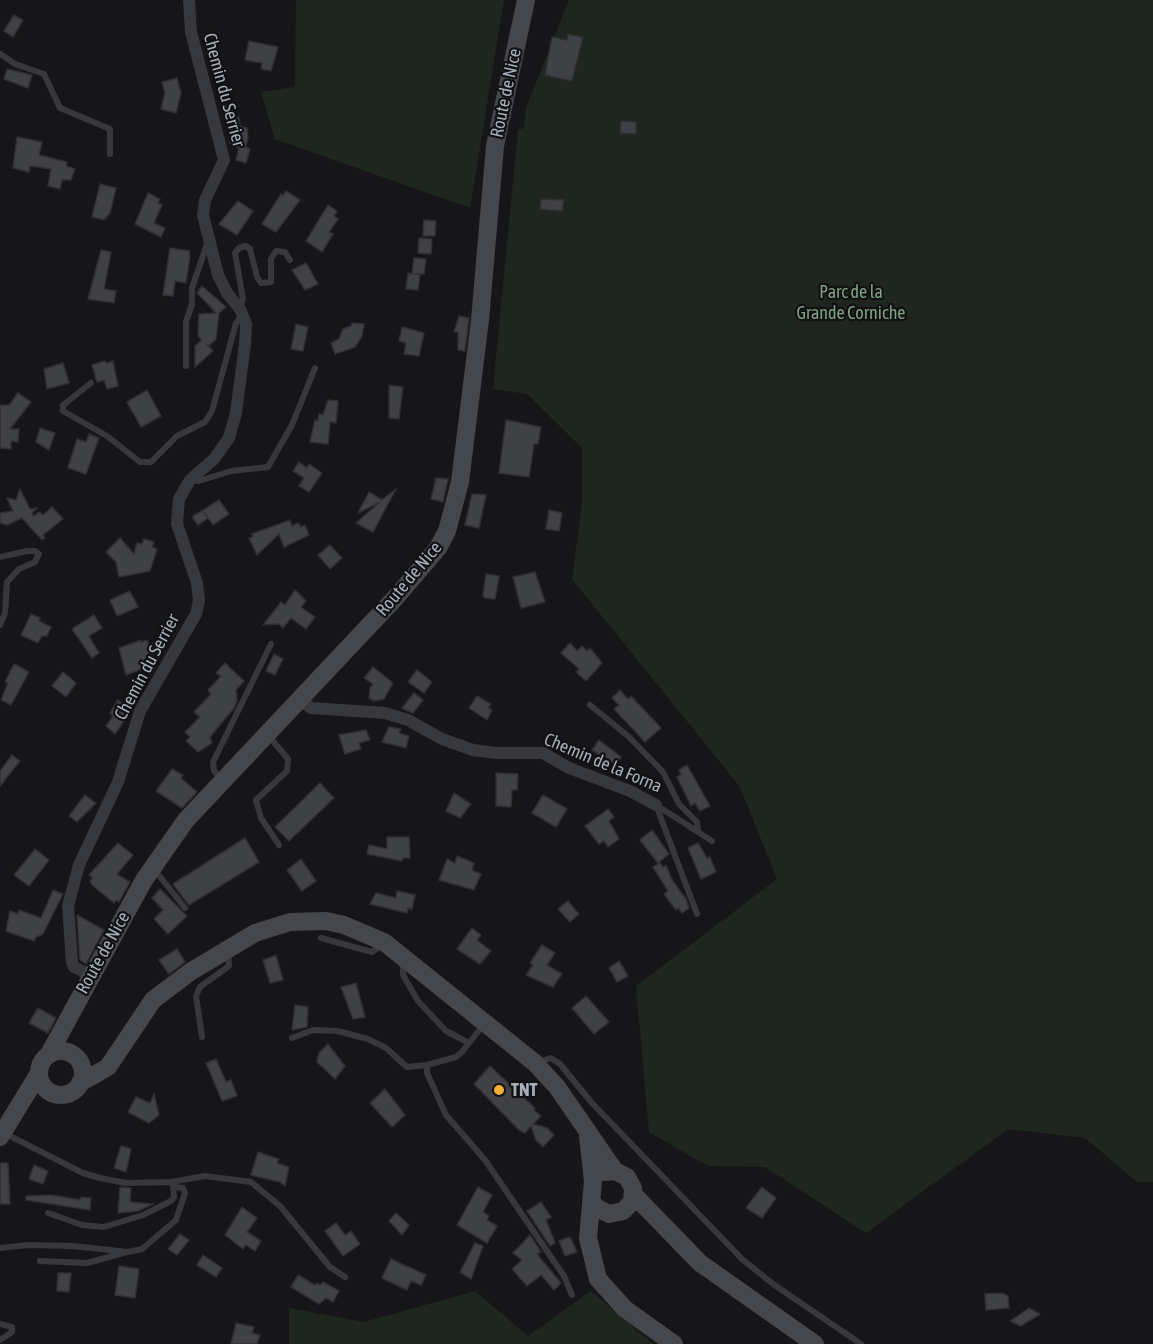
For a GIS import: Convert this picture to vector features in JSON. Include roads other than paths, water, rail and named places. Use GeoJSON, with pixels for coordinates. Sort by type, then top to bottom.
{"type":"FeatureCollection","features":[{"type":"Feature","properties":{"kind":"main road","name":"Route de Nice"},"geometry":{"type":"LineString","coordinates":[[50,1054],[90,975],[153,868],[186,820],[268,735],[427,563],[438,548],[453,513],[480,320],[495,146],[526,0]]}},
{"type":"Feature","properties":{"kind":"main road"},"geometry":{"type":"LineString","coordinates":[[2,1134],[39,1073],[42,1062],[50,1054],[60,1051],[77,1067],[97,1065],[116,1058],[153,1000],[190,972],[255,933],[290,922],[308,921],[344,925],[384,942],[535,1063],[557,1087],[615,1171],[627,1176],[634,1195],[649,1208],[663,1227],[714,1273],[816,1344]]}},
{"type":"Feature","properties":{"kind":"main road"},"geometry":{"type":"LineString","coordinates":[[15,1114],[30,1102],[52,1092],[71,1092],[77,1067],[67,1022]]}},
{"type":"Feature","properties":{"kind":"main road"},"geometry":{"type":"LineString","coordinates":[[39,1073],[42,1085],[52,1092]]}},
{"type":"Feature","properties":{"kind":"main road"},"geometry":{"type":"LineString","coordinates":[[588,1135],[593,1181],[588,1228],[598,1279],[609,1293],[674,1344]]}},
{"type":"Feature","properties":{"kind":"main road"},"geometry":{"type":"LineString","coordinates":[[593,1181],[603,1173],[615,1171]]}},
{"type":"Feature","properties":{"kind":"main road"},"geometry":{"type":"LineString","coordinates":[[590,1247],[595,1233],[616,1213],[628,1207],[634,1195]]}},
{"type":"Feature","properties":{"kind":"main road"},"geometry":{"type":"LineString","coordinates":[[592,1203],[597,1208],[663,1227]]}},
{"type":"Feature","properties":{"kind":"street","name":"Chemin du Serrier"},"geometry":{"type":"LineString","coordinates":[[90,975],[74,967],[72,962],[68,906],[79,865],[118,782],[140,711],[196,614],[199,601],[197,583],[177,524],[179,499],[190,480],[214,459],[229,438],[236,413],[245,344],[246,324],[218,275],[203,215],[206,200],[224,160],[191,32],[189,0]]}},
{"type":"Feature","properties":{"kind":"street","name":"Chemin de la Forna"},"geometry":{"type":"LineString","coordinates":[[300,700],[311,708],[385,713],[408,720],[442,739],[473,750],[497,753],[543,753],[569,768],[630,791],[656,805]]}},
{"type":"Feature","properties":{"kind":"lane"},"geometry":{"type":"LineString","coordinates":[[0,54],[15,64],[44,74],[60,108],[110,129],[110,154]]}},
{"type":"Feature","properties":{"kind":"lane"},"geometry":{"type":"LineString","coordinates":[[186,366],[186,322],[192,304],[192,288],[209,238]]}},
{"type":"Feature","properties":{"kind":"lane"},"geometry":{"type":"LineString","coordinates":[[91,383],[63,405],[63,411],[107,436],[140,462],[151,462],[177,436],[205,422],[212,411],[243,299],[235,253],[239,248],[246,246],[250,249],[257,277],[261,283],[271,282],[271,259],[276,251],[285,252],[290,260]]}},
{"type":"Feature","properties":{"kind":"lane"},"geometry":{"type":"LineString","coordinates":[[190,480],[199,482],[231,471],[268,467],[292,425],[315,368]]}},
{"type":"Feature","properties":{"kind":"lane"},"geometry":{"type":"LineString","coordinates":[[0,557],[35,550],[39,554],[35,562],[19,569],[7,582],[5,613],[0,625]]}},
{"type":"Feature","properties":{"kind":"lane"},"geometry":{"type":"LineString","coordinates":[[224,782],[214,771],[213,762],[271,644]]}},
{"type":"Feature","properties":{"kind":"lane"},"geometry":{"type":"LineString","coordinates":[[590,705],[629,737],[663,772],[679,804],[697,822],[698,832]]}},
{"type":"Feature","properties":{"kind":"lane"},"geometry":{"type":"LineString","coordinates":[[268,735],[288,759],[287,771],[256,801],[261,818],[279,845]]}},
{"type":"Feature","properties":{"kind":"lane"},"geometry":{"type":"LineString","coordinates":[[656,805],[698,914]]}},
{"type":"Feature","properties":{"kind":"lane","name":"Chemin de la Forna"},"geometry":{"type":"LineString","coordinates":[[656,805],[712,841]]}},
{"type":"Feature","properties":{"kind":"lane"},"geometry":{"type":"LineString","coordinates":[[153,868],[185,908]]}},
{"type":"Feature","properties":{"kind":"lane"},"geometry":{"type":"LineString","coordinates":[[321,938],[372,952],[380,949],[384,942]]}},
{"type":"Feature","properties":{"kind":"lane"},"geometry":{"type":"LineString","coordinates":[[202,1037],[196,996],[200,987],[229,966],[231,961],[227,950]]}},
{"type":"Feature","properties":{"kind":"lane"},"geometry":{"type":"LineString","coordinates":[[405,958],[402,965],[403,975],[418,1002],[446,1031],[469,1043]]}},
{"type":"Feature","properties":{"kind":"lane"},"geometry":{"type":"LineString","coordinates":[[292,1038],[313,1030],[338,1031],[368,1039],[386,1048],[407,1067],[428,1065],[456,1057],[486,1022]]}},
{"type":"Feature","properties":{"kind":"lane"},"geometry":{"type":"LineString","coordinates":[[535,1063],[551,1058],[560,1064],[592,1103],[742,1259],[773,1284],[861,1344]]}},
{"type":"Feature","properties":{"kind":"lane"},"geometry":{"type":"LineString","coordinates":[[428,1065],[432,1086],[446,1115],[485,1160],[564,1276],[572,1295]]}},
{"type":"Feature","properties":{"kind":"lane"},"geometry":{"type":"LineString","coordinates":[[2,1134],[83,1173],[126,1183],[173,1185],[183,1188],[185,1193],[176,1220],[142,1249],[87,1263],[40,1261]]}},
{"type":"Feature","properties":{"kind":"lane"},"geometry":{"type":"LineString","coordinates":[[173,1185],[205,1176],[251,1182],[280,1206],[330,1267],[345,1277]]}},
{"type":"Feature","properties":{"kind":"lane"},"geometry":{"type":"LineString","coordinates":[[48,1214],[82,1225],[104,1227],[143,1215],[171,1201],[173,1185]]}},
{"type":"Feature","properties":{"kind":"lane"},"geometry":{"type":"LineString","coordinates":[[0,1248],[28,1245],[73,1246],[128,1252]]}},
{"type":"Feature","properties":{"kind":"lane"},"geometry":{"type":"LineString","coordinates":[[0,1324],[12,1327],[12,1332],[0,1340]]}},
{"type":"Feature","properties":{"kind":"place","name":"TNT"},"geometry":{"type":"Point","coordinates":[499,1090]}},
{"type":"Feature","properties":{"kind":"park label","name":"Parc de la Grande Corniche"},"geometry":{"type":"Point","coordinates":[851,302]}}]}
